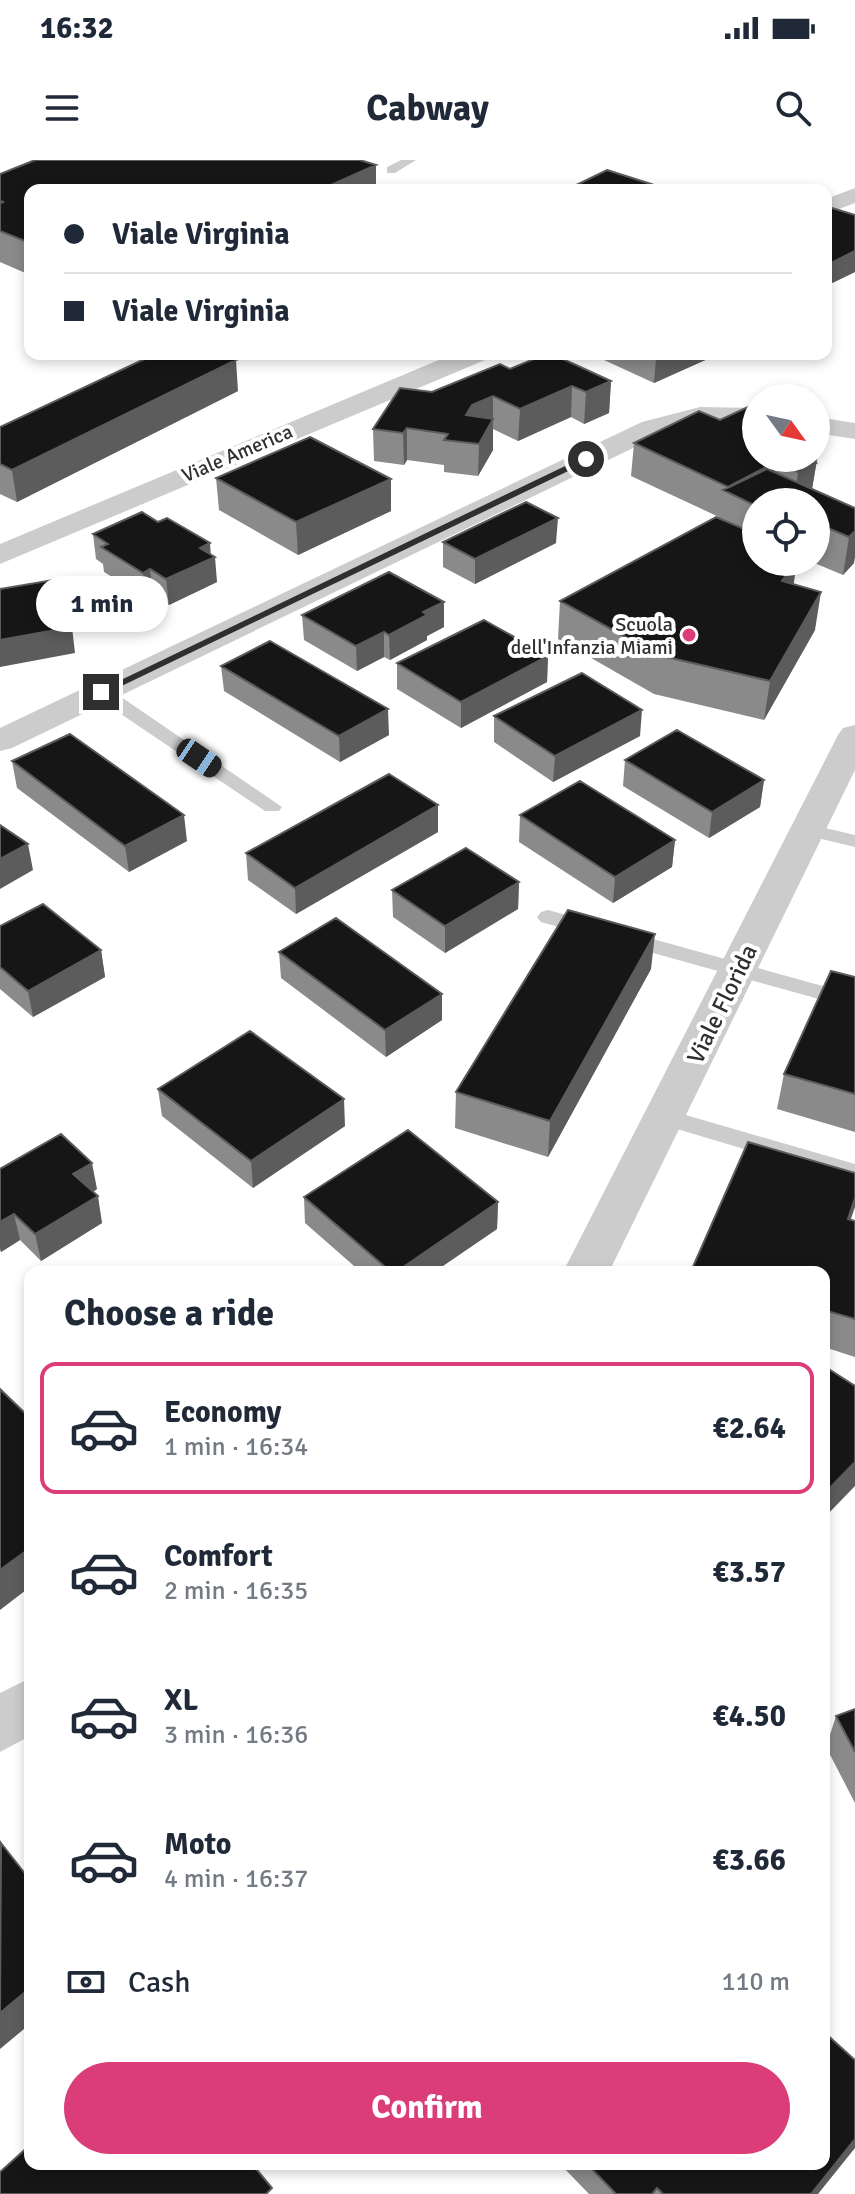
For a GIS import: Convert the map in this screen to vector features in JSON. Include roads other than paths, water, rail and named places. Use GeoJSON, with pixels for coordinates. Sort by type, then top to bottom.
{"type":"FeatureCollection","features":[{"type":"Feature","properties":{"kind":"street"},"geometry":{"type":"LineString","coordinates":[[832,205],[855,195]]}},
{"type":"Feature","properties":{"kind":"street","name":"Viale America"},"geometry":{"type":"LineString","coordinates":[[0,555],[462,360]]}},
{"type":"Feature","properties":{"kind":"street"},"geometry":{"type":"LineString","coordinates":[[0,741],[652,428],[700,415],[742,416]]}},
{"type":"Feature","properties":{"kind":"street"},"geometry":{"type":"LineString","coordinates":[[830,427],[855,431]]}},
{"type":"Feature","properties":{"kind":"street","name":"Viale Florida"},"geometry":{"type":"LineString","coordinates":[[589,1266],[855,735]]}},
{"type":"Feature","properties":{"kind":"street"},"geometry":{"type":"LineString","coordinates":[[0,1726],[24,1708]]}},
{"type":"Feature","properties":{"kind":"lane"},"geometry":{"type":"LineString","coordinates":[[391,170],[410,160]]}},
{"type":"Feature","properties":{"kind":"lane"},"geometry":{"type":"LineString","coordinates":[[101,692],[272,807]]}},
{"type":"Feature","properties":{"kind":"lane"},"geometry":{"type":"LineString","coordinates":[[808,830],[855,841]]}},
{"type":"Feature","properties":{"kind":"lane"},"geometry":{"type":"LineString","coordinates":[[548,917],[855,1002]]}},
{"type":"Feature","properties":{"kind":"lane"},"geometry":{"type":"LineString","coordinates":[[665,1117],[855,1173]]}},
{"type":"Feature","properties":{"kind":"place","name":"Scuola dell'Infanzia Miami"},"geometry":{"type":"Point","coordinates":[689,635]}}]}
